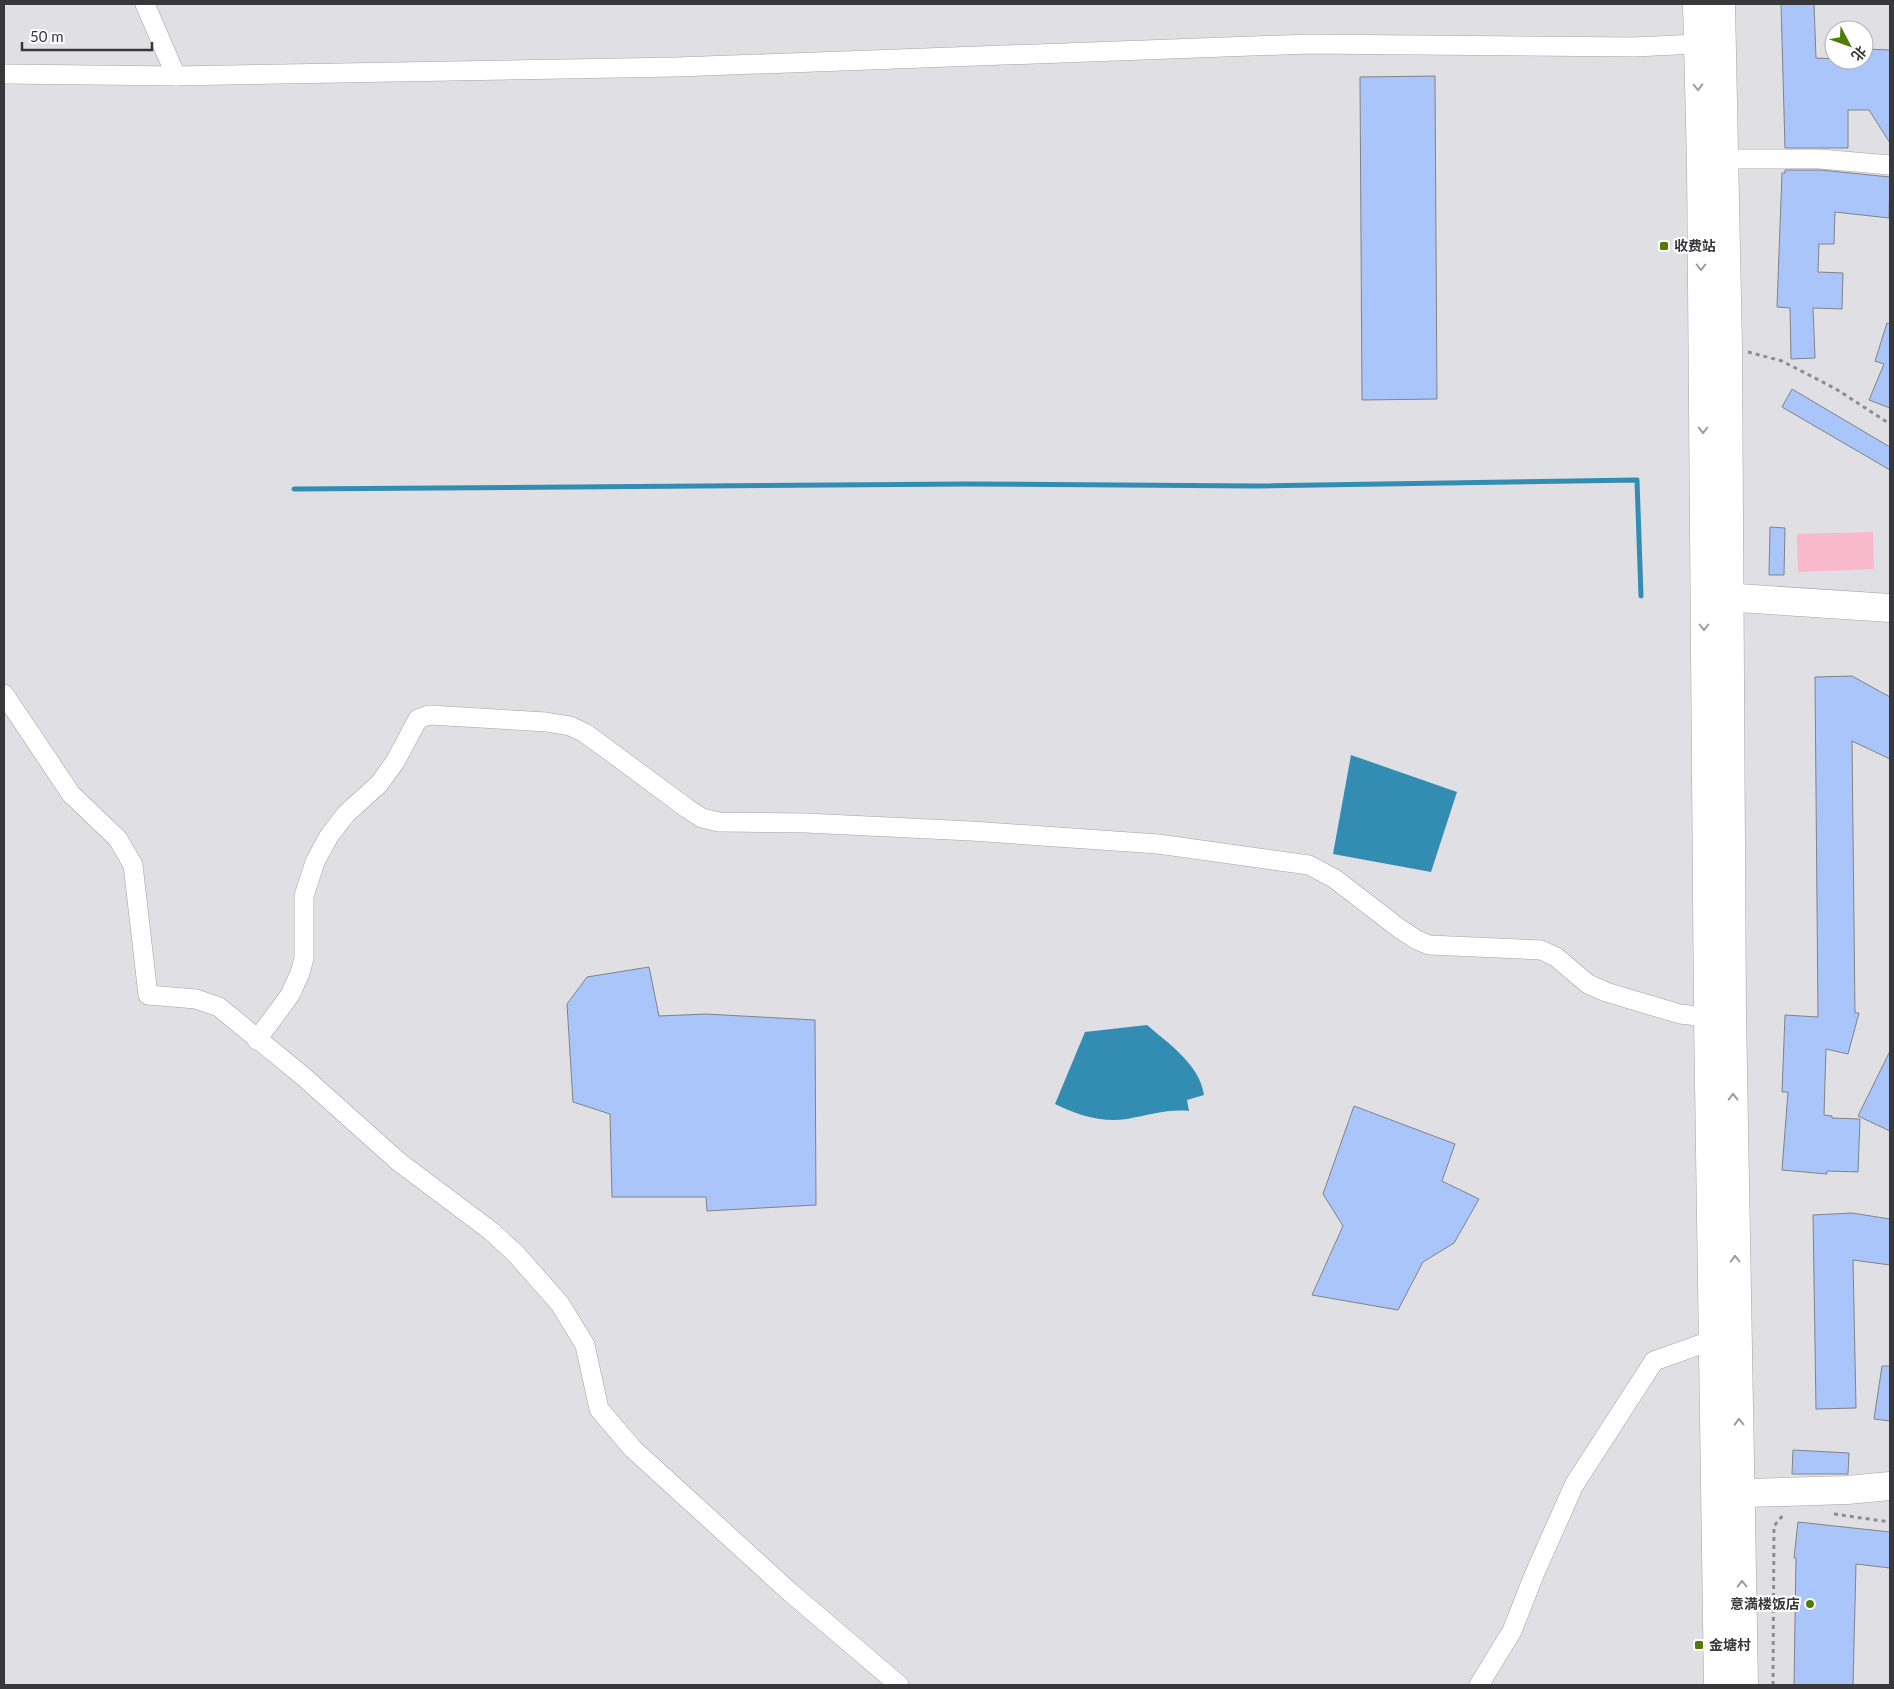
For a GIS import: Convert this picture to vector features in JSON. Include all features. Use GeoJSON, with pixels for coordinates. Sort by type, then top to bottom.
{"type":"FeatureCollection","features":[{"type":"Feature","properties":{"kind":"main road"},"geometry":{"type":"LineString","coordinates":[[1697,4],[1701,172],[1732,1023],[1729,1498],[1718,1685]]}},
{"type":"Feature","properties":{"kind":"main road"},"geometry":{"type":"LineString","coordinates":[[1721,4],[1728,347],[1717,596],[1708,1017],[1713,1340],[1729,1498],[1744,1685]]}},
{"type":"Feature","properties":{"kind":"main road"},"geometry":{"type":"LineString","coordinates":[[1717,596],[1890,608]]}},
{"type":"Feature","properties":{"kind":"main road"},"geometry":{"type":"LineString","coordinates":[[1729,1498],[1890,1486]]}},
{"type":"Feature","properties":{"kind":"main road"},"geometry":{"type":"LineString","coordinates":[[1729,1498],[1890,1504]]}},
{"type":"Feature","properties":{"kind":"street"},"geometry":{"type":"LineString","coordinates":[[145,4],[176,76]]}},
{"type":"Feature","properties":{"kind":"street"},"geometry":{"type":"LineString","coordinates":[[4,74],[176,76],[677,67],[1309,44],[1634,47],[1697,44]]}},
{"type":"Feature","properties":{"kind":"street"},"geometry":{"type":"LineString","coordinates":[[1725,159],[1820,159],[1890,165]]}},
{"type":"Feature","properties":{"kind":"street"},"geometry":{"type":"LineString","coordinates":[[4,694],[71,794],[118,839],[133,865],[148,995],[208,1002],[219,1007],[304,1078],[399,1162],[491,1231],[516,1254],[560,1304],[585,1346],[590,1377],[599,1409],[633,1449],[791,1593],[899,1685]]}},
{"type":"Feature","properties":{"kind":"street"},"geometry":{"type":"LineString","coordinates":[[257,1040],[290,995],[300,973],[304,958],[304,896],[315,862],[329,836],[346,814],[384,777],[418,719],[429,715],[546,722],[570,726],[585,733],[688,809],[702,818],[719,822],[806,823],[971,831],[1158,844],[1309,865],[1335,879],[1400,929],[1423,943],[1448,948],[1541,950],[1556,957],[1588,984],[1606,992],[1680,1014],[1708,1017]]}},
{"type":"Feature","properties":{"kind":"street"},"geometry":{"type":"LineString","coordinates":[[1479,1685],[1512,1631],[1534,1575],[1574,1485],[1654,1361],[1713,1340]]}},
{"type":"Feature","properties":{"kind":"path"},"geometry":{"type":"LineString","coordinates":[[1728,347],[1782,361],[1836,389],[1890,424]]}},
{"type":"Feature","properties":{"kind":"path"},"geometry":{"type":"LineString","coordinates":[[1773,1685],[1774,1526],[1779,1519],[1792,1510]]}},
{"type":"Feature","properties":{"kind":"path"},"geometry":{"type":"LineString","coordinates":[[1825,1513],[1890,1522]]}},
{"type":"Feature","properties":{"kind":"shaded area"},"geometry":{"type":"Polygon","coordinates":[[[1873,532],[1874,569],[1798,572],[1797,534],[1873,532]]]}},
{"type":"Feature","properties":{"kind":"water"},"geometry":{"type":"Polygon","coordinates":[[[1351,755],[1457,792],[1431,872],[1333,854],[1351,755]]]}},
{"type":"Feature","properties":{"kind":"water"},"geometry":{"type":"Polygon","coordinates":[[[1147,1025],[1182,1056],[1190,1065],[1201,1084],[1204,1095],[1187,1100],[1189,1111],[1166,1112],[1127,1119],[1108,1120],[1081,1115],[1055,1104],[1085,1032],[1147,1025]]]}},
{"type":"Feature","properties":{"kind":"building"},"geometry":{"type":"Polygon","coordinates":[[[1781,4],[1814,4],[1816,58],[1824,58],[1824,70],[1874,70],[1874,49],[1890,50],[1890,143],[1869,110],[1848,110],[1848,148],[1785,148],[1781,4]]]}},
{"type":"Feature","properties":{"kind":"building"},"geometry":{"type":"Polygon","coordinates":[[[1435,76],[1437,399],[1362,400],[1360,77],[1435,76]]]}},
{"type":"Feature","properties":{"kind":"building"},"geometry":{"type":"Polygon","coordinates":[[[1785,170],[1820,170],[1890,177],[1889,218],[1835,212],[1834,244],[1819,244],[1818,272],[1843,273],[1842,309],[1813,308],[1815,358],[1791,359],[1790,308],[1777,307],[1782,173],[1785,173],[1785,170]]]}},
{"type":"Feature","properties":{"kind":"building"},"geometry":{"type":"Polygon","coordinates":[[[1887,323],[1890,324],[1890,408],[1869,400],[1884,364],[1875,361],[1887,323]]]}},
{"type":"Feature","properties":{"kind":"building"},"geometry":{"type":"Polygon","coordinates":[[[1792,389],[1890,447],[1890,470],[1782,407],[1792,389]]]}},
{"type":"Feature","properties":{"kind":"building"},"geometry":{"type":"Polygon","coordinates":[[[1770,527],[1785,528],[1784,575],[1769,575],[1770,527]]]}},
{"type":"Feature","properties":{"kind":"building"},"geometry":{"type":"Polygon","coordinates":[[[1852,676],[1890,697],[1890,759],[1852,741],[1855,1013],[1859,1013],[1848,1054],[1826,1049],[1824,1115],[1832,1116],[1832,1118],[1860,1119],[1858,1172],[1827,1171],[1827,1174],[1782,1170],[1788,1092],[1782,1092],[1785,1015],[1818,1017],[1815,677],[1852,676]]]}},
{"type":"Feature","properties":{"kind":"building"},"geometry":{"type":"Polygon","coordinates":[[[649,967],[659,1016],[706,1014],[815,1020],[816,1205],[707,1211],[706,1197],[612,1197],[610,1114],[573,1102],[567,1004],[587,977],[649,967]]]}},
{"type":"Feature","properties":{"kind":"building"},"geometry":{"type":"Polygon","coordinates":[[[1890,1051],[1890,1131],[1858,1116],[1890,1051]]]}},
{"type":"Feature","properties":{"kind":"building"},"geometry":{"type":"Polygon","coordinates":[[[1354,1106],[1455,1144],[1442,1181],[1479,1199],[1454,1243],[1423,1262],[1398,1310],[1312,1295],[1343,1226],[1323,1194],[1354,1106]]]}},
{"type":"Feature","properties":{"kind":"building"},"geometry":{"type":"Polygon","coordinates":[[[1852,1213],[1890,1219],[1890,1265],[1853,1260],[1856,1408],[1816,1409],[1813,1215],[1852,1213]]]}},
{"type":"Feature","properties":{"kind":"building"},"geometry":{"type":"Polygon","coordinates":[[[1882,1366],[1890,1366],[1890,1421],[1874,1419],[1882,1366]]]}},
{"type":"Feature","properties":{"kind":"building"},"geometry":{"type":"Polygon","coordinates":[[[1793,1450],[1849,1453],[1848,1474],[1792,1474],[1793,1450]]]}},
{"type":"Feature","properties":{"kind":"building"},"geometry":{"type":"Polygon","coordinates":[[[1798,1522],[1890,1532],[1890,1568],[1856,1564],[1853,1685],[1794,1685],[1796,1558],[1794,1558],[1798,1522]]]}},
{"type":"Feature","properties":{"kind":"waterway"},"geometry":{"type":"LineString","coordinates":[[294,489],[967,484],[1258,486],[1637,480],[1641,596]]}},
{"type":"Feature","properties":{"kind":"place","name":"收费站"},"geometry":{"type":"Point","coordinates":[1664,246]}},
{"type":"Feature","properties":{"kind":"place","name":"意満楼饭店"},"geometry":{"type":"Point","coordinates":[1810,1604]}},
{"type":"Feature","properties":{"kind":"place","name":"金塘村"},"geometry":{"type":"Point","coordinates":[1699,1645]}}]}
